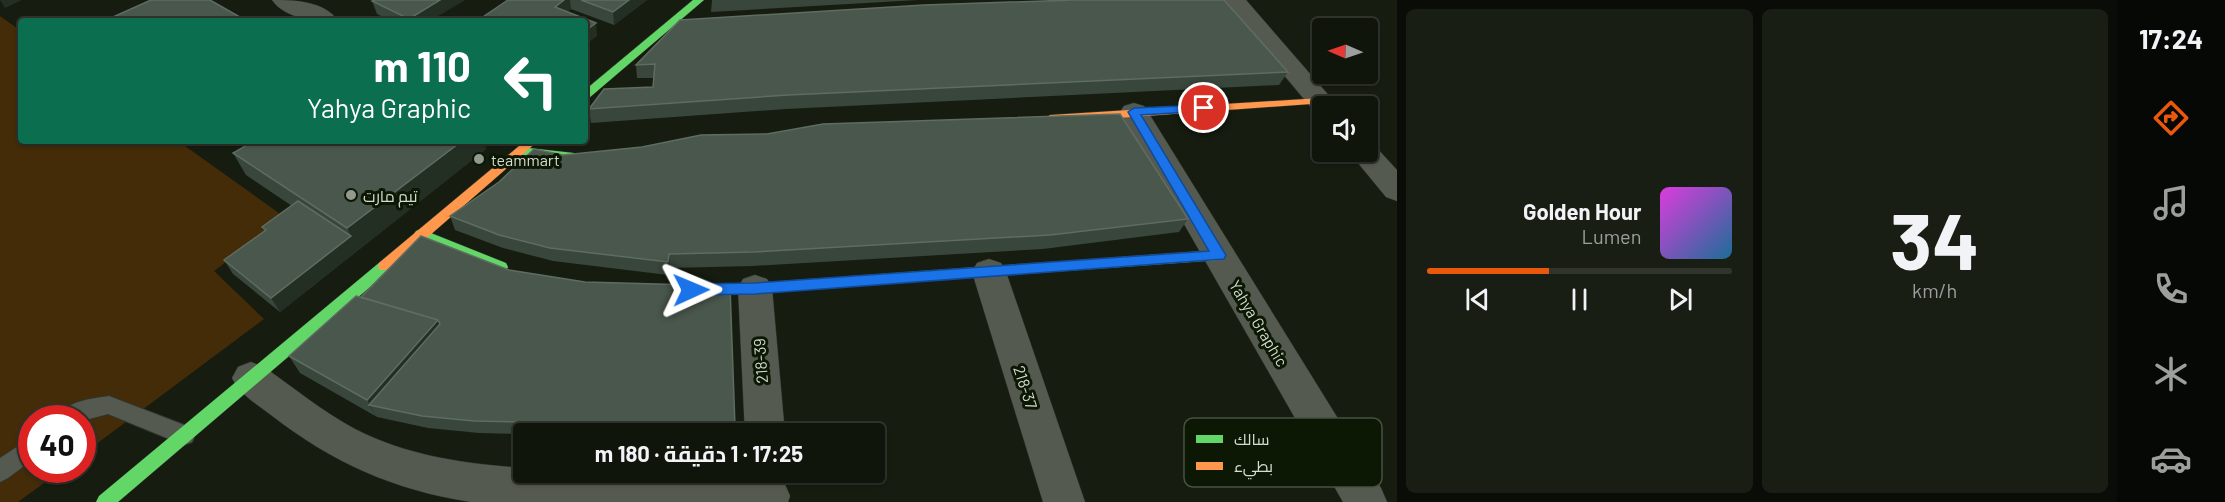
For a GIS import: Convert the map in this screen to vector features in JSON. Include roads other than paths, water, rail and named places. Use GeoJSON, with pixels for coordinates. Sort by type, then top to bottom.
{"type":"FeatureCollection","features":[{"type":"Feature","properties":{"kind":"street"},"geometry":{"type":"LineString","coordinates":[[588,93],[699,0]]}},
{"type":"Feature","properties":{"kind":"street"},"geometry":{"type":"LineString","coordinates":[[1233,0],[1316,96]]}},
{"type":"Feature","properties":{"kind":"street"},"geometry":{"type":"LineString","coordinates":[[298,2],[322,18]]}},
{"type":"Feature","properties":{"kind":"street"},"geometry":{"type":"LineString","coordinates":[[667,27],[703,25]]}},
{"type":"Feature","properties":{"kind":"street"},"geometry":{"type":"LineString","coordinates":[[1039,120],[1134,112],[1312,104]]}},
{"type":"Feature","properties":{"kind":"street","name":"Yahya Graphic"},"geometry":{"type":"LineString","coordinates":[[1134,112],[1316,418]]}},
{"type":"Feature","properties":{"kind":"street"},"geometry":{"type":"LineString","coordinates":[[105,502],[528,144]]}},
{"type":"Feature","properties":{"kind":"street"},"geometry":{"type":"LineString","coordinates":[[520,151],[576,157],[588,156]]}},
{"type":"Feature","properties":{"kind":"street"},"geometry":{"type":"LineString","coordinates":[[1373,162],[1397,190]]}},
{"type":"Feature","properties":{"kind":"street"},"geometry":{"type":"LineString","coordinates":[[421,234],[512,271]]}},
{"type":"Feature","properties":{"kind":"street"},"geometry":{"type":"LineString","coordinates":[[672,290],[755,288],[1219,255]]}},
{"type":"Feature","properties":{"kind":"street","name":"218-37"},"geometry":{"type":"LineString","coordinates":[[989,272],[1064,502]]}},
{"type":"Feature","properties":{"kind":"street","name":"218-39"},"geometry":{"type":"LineString","coordinates":[[755,288],[764,423]]}},
{"type":"Feature","properties":{"kind":"street"},"geometry":{"type":"LineString","coordinates":[[251,378],[340,441],[386,461],[458,481],[504,487],[769,490]]}},
{"type":"Feature","properties":{"kind":"street","name":"Yahya Graphic"},"geometry":{"type":"LineString","coordinates":[[1357,487],[1366,502]]}},
{"type":"Feature","properties":{"kind":"lane"},"geometry":{"type":"LineString","coordinates":[[96,408],[110,405],[184,435]]}},
{"type":"Feature","properties":{"kind":"lane"},"geometry":{"type":"LineString","coordinates":[[0,471],[18,458]]}},
{"type":"Feature","properties":{"kind":"place","name":"teammart"},"geometry":{"type":"Point","coordinates":[479,159]}},
{"type":"Feature","properties":{"kind":"place","name":"تيم مارت"},"geometry":{"type":"Point","coordinates":[351,195]}}]}
